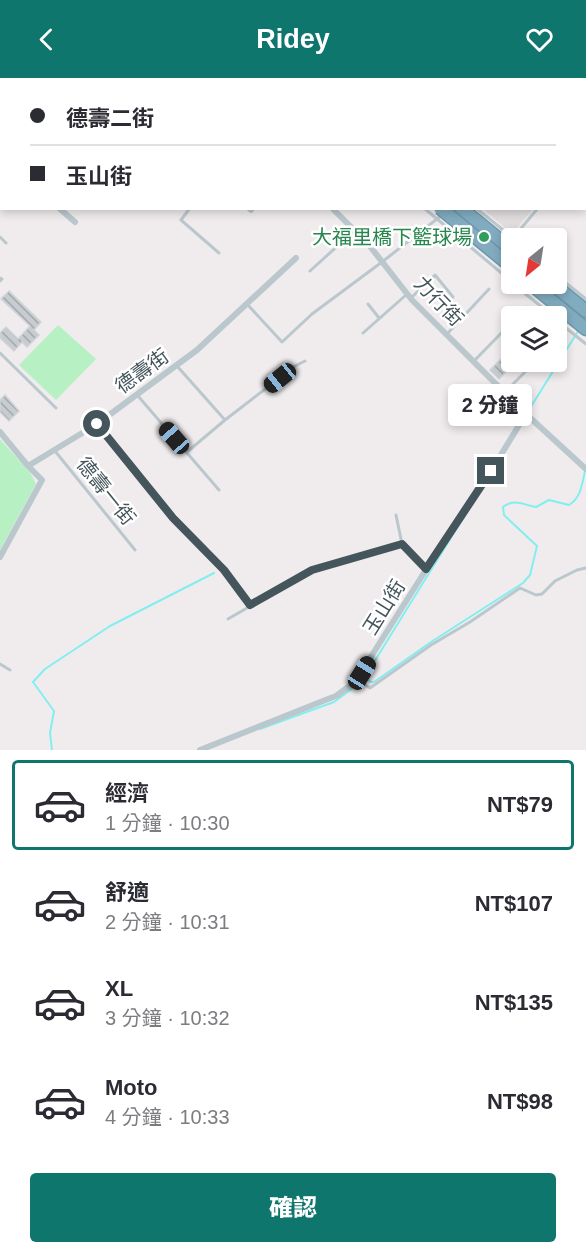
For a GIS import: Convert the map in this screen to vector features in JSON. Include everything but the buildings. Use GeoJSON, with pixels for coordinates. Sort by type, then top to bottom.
{"type":"FeatureCollection","features":[{"type":"Feature","properties":{"kind":"highway"},"geometry":{"type":"LineString","coordinates":[[463,210],[501,240]]}},
{"type":"Feature","properties":{"kind":"highway"},"geometry":{"type":"LineString","coordinates":[[438,214],[501,259]]}},
{"type":"Feature","properties":{"kind":"highway"},"geometry":{"type":"LineString","coordinates":[[538,294],[586,329]]}},
{"type":"Feature","properties":{"kind":"highway"},"geometry":{"type":"LineString","coordinates":[[565,294],[586,311]]}},
{"type":"Feature","properties":{"kind":"street"},"geometry":{"type":"LineString","coordinates":[[61,210],[75,222]]}},
{"type":"Feature","properties":{"kind":"street","name":"力行街"},"geometry":{"type":"LineString","coordinates":[[334,210],[369,245],[409,296],[526,414]]}},
{"type":"Feature","properties":{"kind":"street","name":"德壽街"},"geometry":{"type":"LineString","coordinates":[[28,466],[97,424],[177,366],[296,258]]}},
{"type":"Feature","properties":{"kind":"street"},"geometry":{"type":"LineString","coordinates":[[526,414],[586,469]]}},
{"type":"Feature","properties":{"kind":"street","name":"玉山街"},"geometry":{"type":"LineString","coordinates":[[200,750],[336,696],[357,680],[526,414]]}},
{"type":"Feature","properties":{"kind":"street"},"geometry":{"type":"LineString","coordinates":[[0,432],[42,480],[0,557]]}},
{"type":"Feature","properties":{"kind":"lane"},"geometry":{"type":"LineString","coordinates":[[188,210],[181,220],[219,252]]}},
{"type":"Feature","properties":{"kind":"lane"},"geometry":{"type":"LineString","coordinates":[[478,210],[501,228]]}},
{"type":"Feature","properties":{"kind":"lane"},"geometry":{"type":"LineString","coordinates":[[521,228],[536,210]]}},
{"type":"Feature","properties":{"kind":"lane"},"geometry":{"type":"LineString","coordinates":[[247,304],[282,342],[312,314],[382,262],[438,214],[501,273]]}},
{"type":"Feature","properties":{"kind":"lane"},"geometry":{"type":"LineString","coordinates":[[310,271],[354,231]]}},
{"type":"Feature","properties":{"kind":"lane"},"geometry":{"type":"LineString","coordinates":[[0,237],[6,243]]}},
{"type":"Feature","properties":{"kind":"lane"},"geometry":{"type":"LineString","coordinates":[[363,333],[379,318],[435,276],[453,297]]}},
{"type":"Feature","properties":{"kind":"lane"},"geometry":{"type":"LineString","coordinates":[[567,284],[586,300]]}},
{"type":"Feature","properties":{"kind":"lane"},"geometry":{"type":"LineString","coordinates":[[447,334],[489,289]]}},
{"type":"Feature","properties":{"kind":"lane"},"geometry":{"type":"LineString","coordinates":[[534,294],[544,306]]}},
{"type":"Feature","properties":{"kind":"lane"},"geometry":{"type":"LineString","coordinates":[[368,304],[379,318]]}},
{"type":"Feature","properties":{"kind":"lane"},"geometry":{"type":"LineString","coordinates":[[567,329],[586,345]]}},
{"type":"Feature","properties":{"kind":"lane"},"geometry":{"type":"LineString","coordinates":[[474,362],[501,334]]}},
{"type":"Feature","properties":{"kind":"lane"},"geometry":{"type":"LineString","coordinates":[[0,353],[56,408]]}},
{"type":"Feature","properties":{"kind":"lane"},"geometry":{"type":"LineString","coordinates":[[187,452],[295,366],[305,361]]}},
{"type":"Feature","properties":{"kind":"lane"},"geometry":{"type":"LineString","coordinates":[[177,366],[225,420]]}},
{"type":"Feature","properties":{"kind":"lane"},"geometry":{"type":"LineString","coordinates":[[505,392],[525,372]]}},
{"type":"Feature","properties":{"kind":"lane"},"geometry":{"type":"LineString","coordinates":[[137,395],[219,490]]}},
{"type":"Feature","properties":{"kind":"lane"},"geometry":{"type":"LineString","coordinates":[[97,424],[173,518],[224,570],[250,605]]}},
{"type":"Feature","properties":{"kind":"lane","name":"德壽一街"},"geometry":{"type":"LineString","coordinates":[[54,450],[135,550]]}},
{"type":"Feature","properties":{"kind":"lane"},"geometry":{"type":"LineString","coordinates":[[396,515],[402,544],[426,569]]}},
{"type":"Feature","properties":{"kind":"lane"},"geometry":{"type":"LineString","coordinates":[[228,619],[312,570],[402,544]]}},
{"type":"Feature","properties":{"kind":"lane"},"geometry":{"type":"LineString","coordinates":[[357,680],[370,688],[430,645],[470,622],[520,588],[537,595],[542,594],[555,581],[586,568]]}},
{"type":"Feature","properties":{"kind":"lane"},"geometry":{"type":"LineString","coordinates":[[0,664],[10,670]]}},
{"type":"Feature","properties":{"kind":"shaded area"},"geometry":{"type":"Polygon","coordinates":[[[484,210],[532,210],[517,228],[505,228],[484,210]]]}},
{"type":"Feature","properties":{"kind":"green space"},"geometry":{"type":"Polygon","coordinates":[[[58,325],[96,359],[56,400],[19,365],[58,325]]]}},
{"type":"Feature","properties":{"kind":"green space"},"geometry":{"type":"Polygon","coordinates":[[[0,439],[31,474],[36,484],[0,550],[0,439]]]}},
{"type":"Feature","properties":{"kind":"waterway"},"geometry":{"type":"LineString","coordinates":[[527,413],[580,328]]}},
{"type":"Feature","properties":{"kind":"waterway"},"geometry":{"type":"LineString","coordinates":[[364,677],[374,682],[523,583],[530,575],[537,546],[504,515],[503,507],[511,503],[536,507],[549,500],[569,505],[579,495],[585,471]]}},
{"type":"Feature","properties":{"kind":"waterway"},"geometry":{"type":"LineString","coordinates":[[260,729],[334,702],[356,686],[371,667],[465,515]]}},
{"type":"Feature","properties":{"kind":"waterway"},"geometry":{"type":"LineString","coordinates":[[52,750],[50,733],[54,711],[33,682],[45,669],[110,626],[214,573]]}},
{"type":"Feature","properties":{"kind":"place","name":"大福里橋下籃球場"},"geometry":{"type":"Point","coordinates":[484,237]}},
{"type":"Feature","properties":{"kind":"route"},"geometry":{"type":"LineString","coordinates":[[97,424],[173,518],[224,570],[250,605],[312,570],[402,544],[426,569],[491,471]]}}]}
